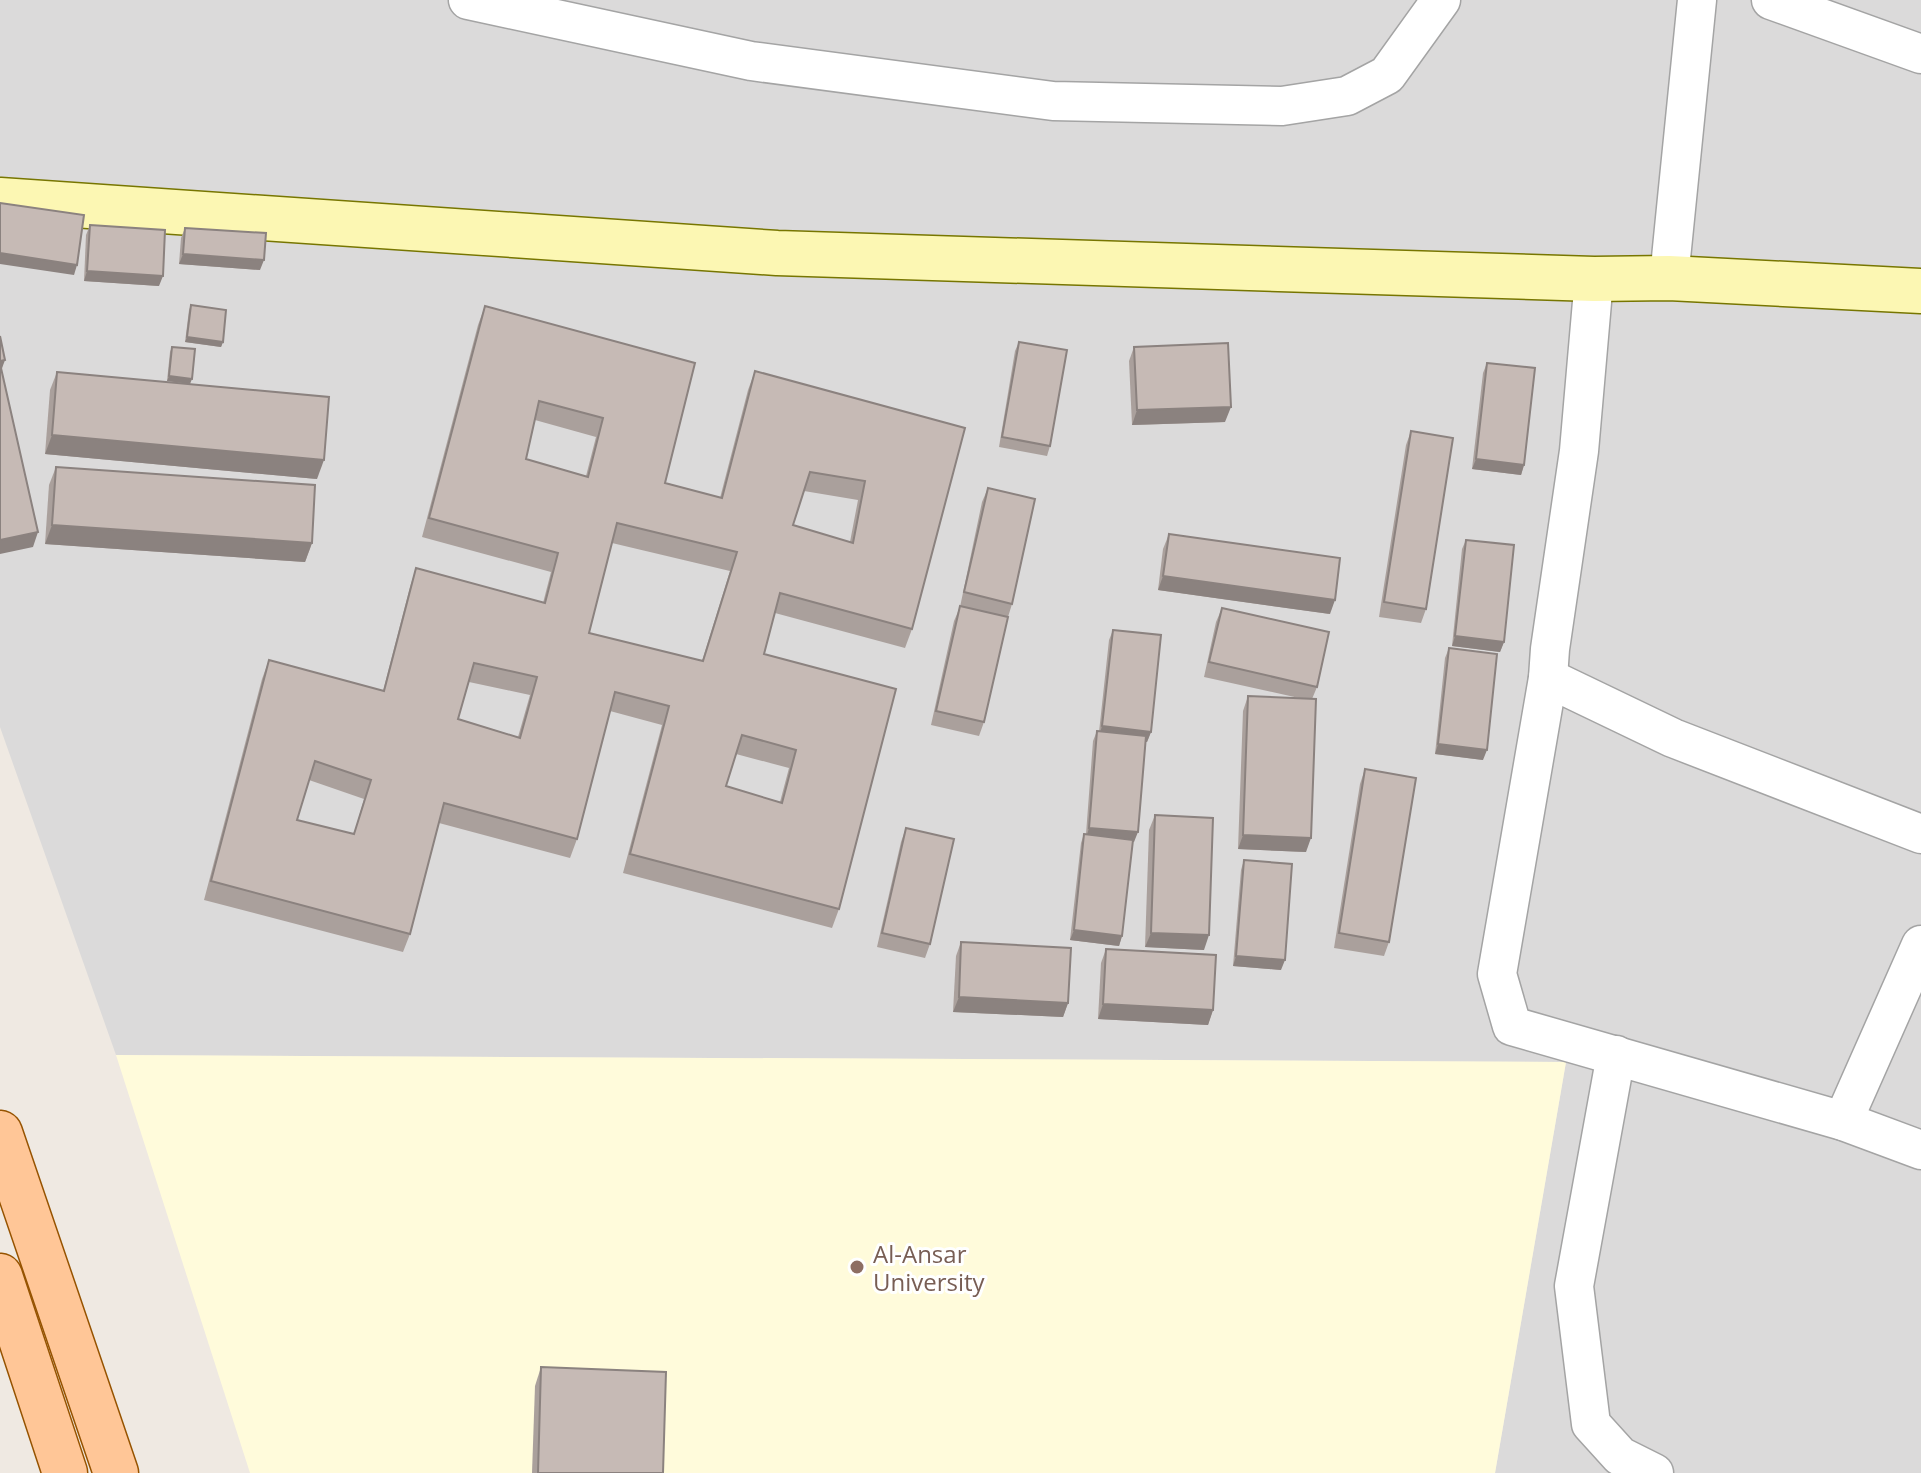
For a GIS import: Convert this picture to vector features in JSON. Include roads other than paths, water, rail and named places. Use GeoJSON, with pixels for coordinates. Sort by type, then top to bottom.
{"type":"FeatureCollection","features":[{"type":"Feature","properties":{"kind":"main road"},"geometry":{"type":"LineString","coordinates":[[0,1133],[116,1473]]}},
{"type":"Feature","properties":{"kind":"main road"},"geometry":{"type":"LineString","coordinates":[[0,1276],[65,1473]]}},
{"type":"Feature","properties":{"kind":"street"},"geometry":{"type":"LineString","coordinates":[[468,0],[751,61],[1053,101],[1282,106],[1347,96],[1387,75],[1441,0]]}},
{"type":"Feature","properties":{"kind":"street"},"geometry":{"type":"LineString","coordinates":[[1669,278],[1697,0]]}},
{"type":"Feature","properties":{"kind":"street"},"geometry":{"type":"LineString","coordinates":[[1771,0],[1921,54]]}},
{"type":"Feature","properties":{"kind":"street"},"geometry":{"type":"LineString","coordinates":[[0,200],[777,253],[1594,279],[1669,278],[1921,291]]}},
{"type":"Feature","properties":{"kind":"street"},"geometry":{"type":"LineString","coordinates":[[1594,279],[1579,451],[1548,678],[1521,850],[1497,974],[1512,1026],[1843,1121],[1921,1150]]}},
{"type":"Feature","properties":{"kind":"street"},"geometry":{"type":"LineString","coordinates":[[1548,678],[1673,738],[1921,834]]}},
{"type":"Feature","properties":{"kind":"street"},"geometry":{"type":"LineString","coordinates":[[1843,1121],[1921,945]]}},
{"type":"Feature","properties":{"kind":"street"},"geometry":{"type":"LineString","coordinates":[[1616,1055],[1574,1286],[1591,1424],[1620,1456],[1654,1473]]}},
{"type":"Feature","properties":{"kind":"place","name":"Al-Ansar University"},"geometry":{"type":"Point","coordinates":[857,1267]}}]}
